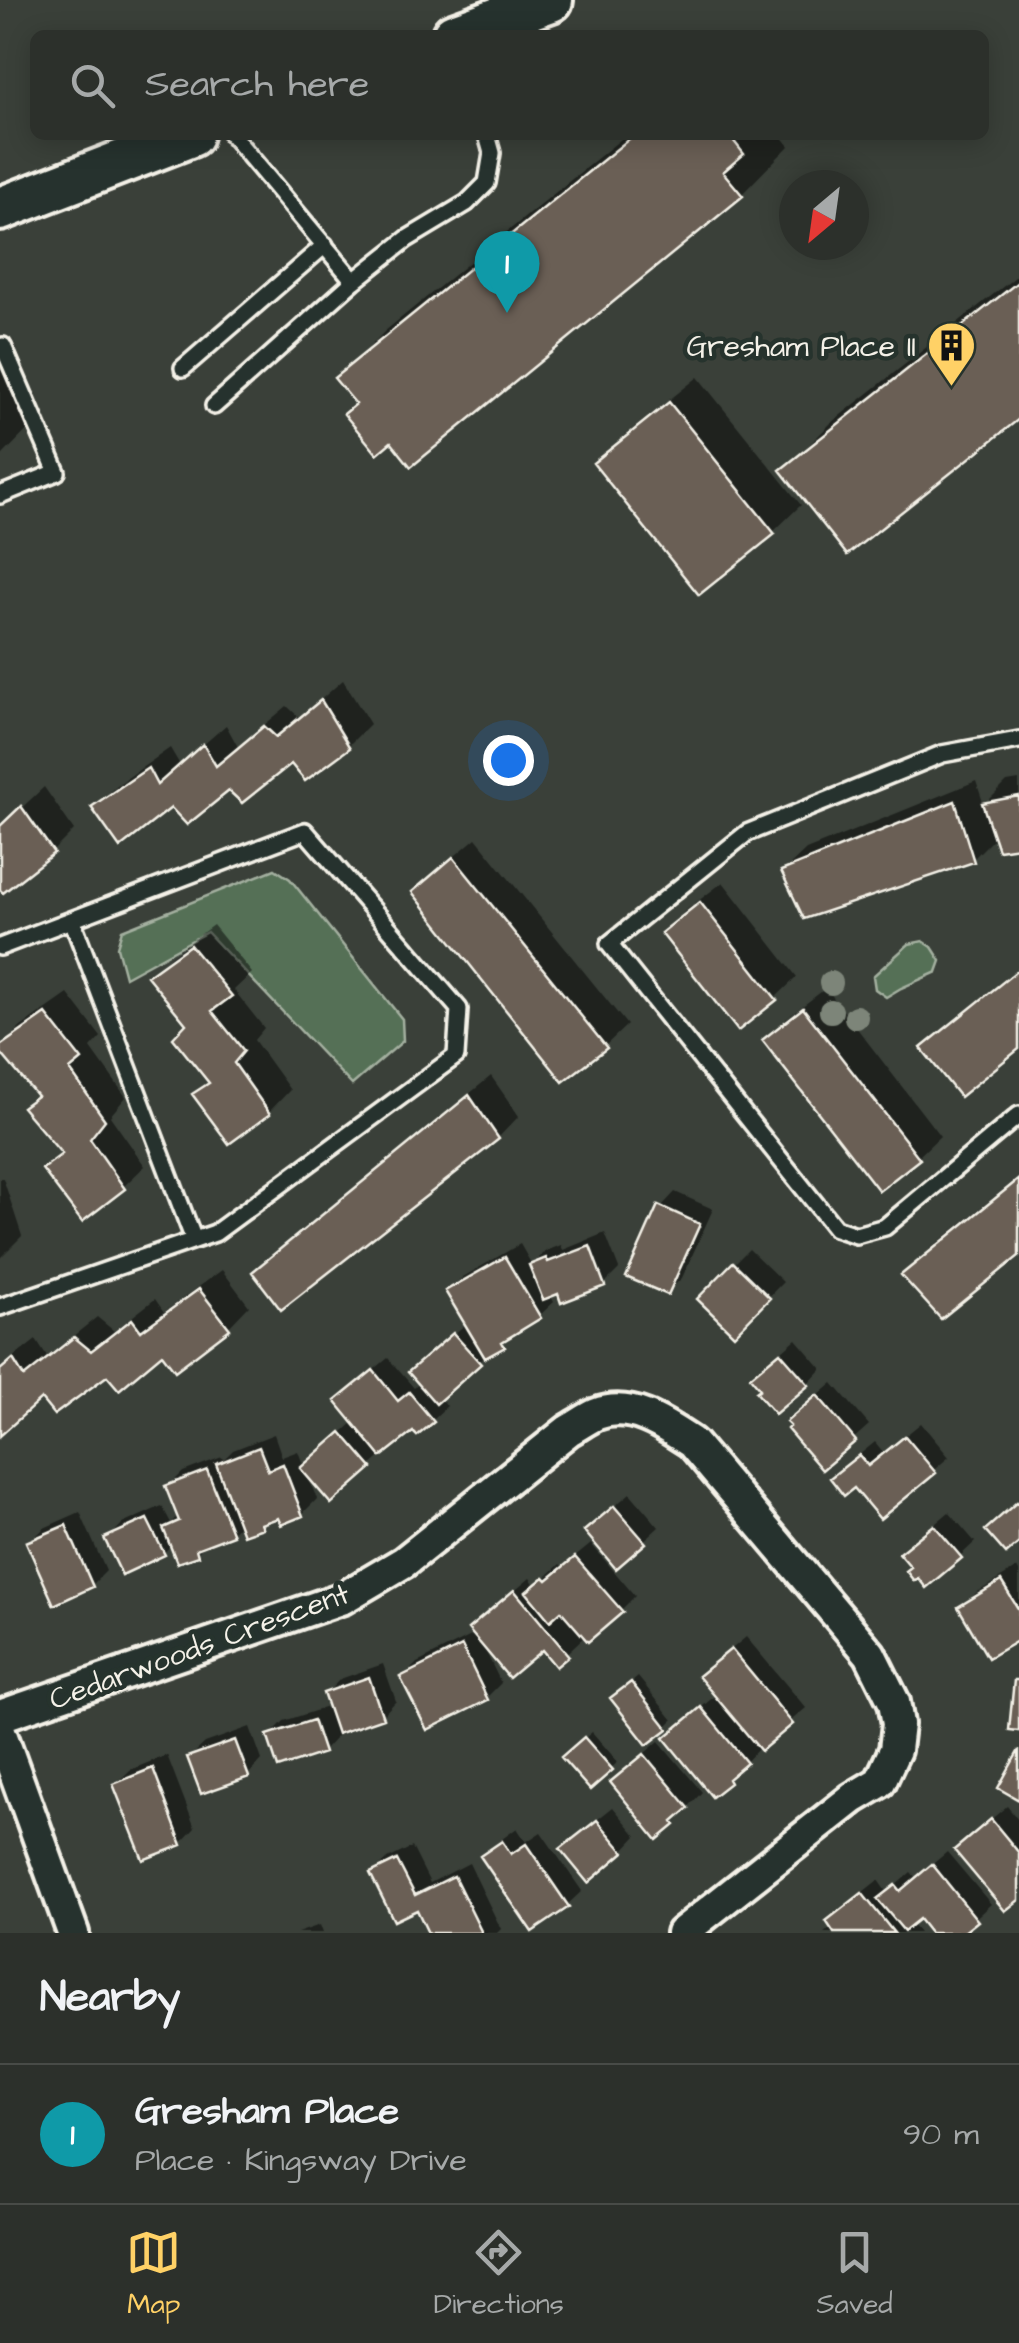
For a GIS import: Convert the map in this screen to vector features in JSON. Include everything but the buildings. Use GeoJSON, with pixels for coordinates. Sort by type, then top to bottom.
{"type":"FeatureCollection","features":[{"type":"Feature","properties":{"kind":"street"},"geometry":{"type":"LineString","coordinates":[[468,30],[550,0]]}},
{"type":"Feature","properties":{"kind":"street"},"geometry":{"type":"LineString","coordinates":[[0,209],[178,140]]}},
{"type":"Feature","properties":{"kind":"street","name":"Cedarwoods Crescent"},"geometry":{"type":"LineString","coordinates":[[0,1716],[344,1598],[404,1562],[570,1430],[598,1413],[624,1411],[656,1418],[692,1443],[870,1654],[894,1702],[898,1724],[895,1750],[880,1782],[853,1798],[682,1933]]}},
{"type":"Feature","properties":{"kind":"street"},"geometry":{"type":"LineString","coordinates":[[0,1731],[73,1933]]}},
{"type":"Feature","properties":{"kind":"lane"},"geometry":{"type":"LineString","coordinates":[[236,140],[354,280]]}},
{"type":"Feature","properties":{"kind":"lane"},"geometry":{"type":"LineString","coordinates":[[214,406],[354,280],[406,240],[467,203],[487,183],[492,153],[488,140]]}},
{"type":"Feature","properties":{"kind":"lane"},"geometry":{"type":"LineString","coordinates":[[183,368],[325,244]]}},
{"type":"Feature","properties":{"kind":"lane"},"geometry":{"type":"LineString","coordinates":[[0,495],[57,472],[4,346]]}},
{"type":"Feature","properties":{"kind":"lane"},"geometry":{"type":"LineString","coordinates":[[1019,740],[942,754],[747,832],[609,944],[836,1228],[856,1235],[885,1227],[1019,1114]]}},
{"type":"Feature","properties":{"kind":"lane"},"geometry":{"type":"LineString","coordinates":[[0,947],[305,831],[459,1009],[456,1056],[216,1233],[0,1308]]}},
{"type":"Feature","properties":{"kind":"lane"},"geometry":{"type":"LineString","coordinates":[[72,920],[194,1240]]}},
{"type":"Feature","properties":{"kind":"green space"},"geometry":{"type":"Polygon","coordinates":[[[275,869],[290,879],[402,1019],[403,1041],[352,1085],[207,932],[125,977],[117,947],[122,930],[275,869]]]}},
{"type":"Feature","properties":{"kind":"green space"},"geometry":{"type":"Polygon","coordinates":[[[923,941],[941,961],[937,972],[886,997],[875,989],[873,976],[909,944],[923,941]]]}},
{"type":"Feature","properties":{"kind":"place","name":"Gresham Place"},"geometry":{"type":"Point","coordinates":[507,313]}},
{"type":"Feature","properties":{"kind":"place","name":"Gresham Place II"},"geometry":{"type":"Point","coordinates":[951,388]}}]}
